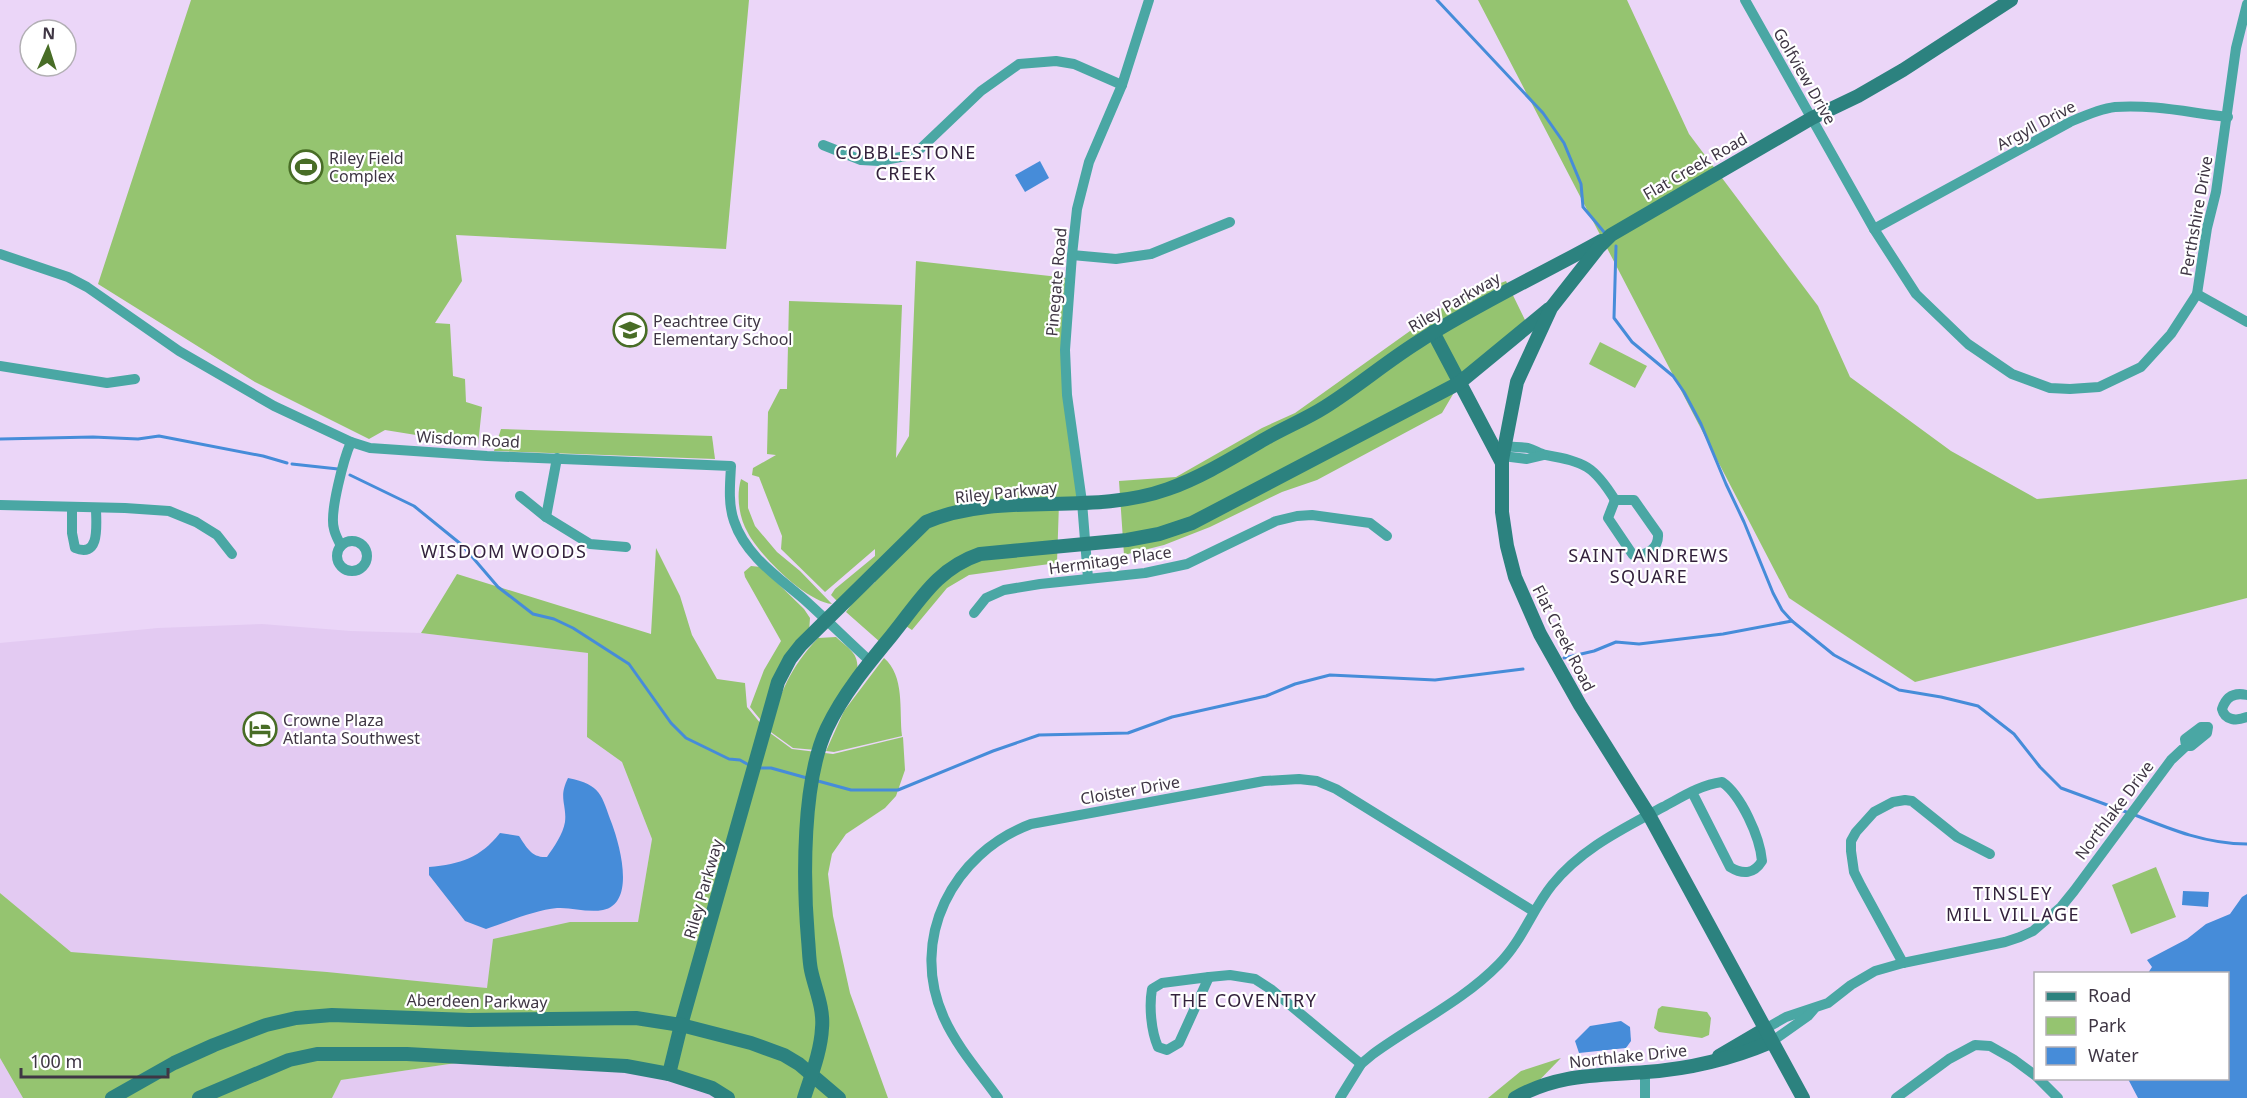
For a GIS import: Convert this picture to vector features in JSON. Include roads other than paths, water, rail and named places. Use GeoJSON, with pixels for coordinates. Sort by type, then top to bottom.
{"type":"FeatureCollection","features":[{"type":"Feature","properties":{"kind":"street","name":"Pinegate Road"},"geometry":{"type":"LineString","coordinates":[[1088,578],[1082,502],[1067,395],[1065,350],[1072,255],[1077,209],[1089,162],[1122,85],[1149,0]]}},
{"type":"Feature","properties":{"kind":"street","name":"Golfview Drive"},"geometry":{"type":"LineString","coordinates":[[1745,0],[1841,167]]}},
{"type":"Feature","properties":{"kind":"street","name":"Flat Creek Road"},"geometry":{"type":"LineString","coordinates":[[1803,1098],[1649,815],[1580,705],[1525,603],[1507,546],[1502,512],[1503,456],[1517,382],[1551,308],[1599,247],[1611,236],[1812,118],[1858,96],[1903,70],[2011,0]]}},
{"type":"Feature","properties":{"kind":"street","name":"Perthshire Drive"},"geometry":{"type":"LineString","coordinates":[[1841,167],[1874,229],[1912,289],[1926,306],[1968,344],[2012,374],[2049,388],[2099,387],[2141,366],[2171,334],[2197,294],[2228,117],[2236,48],[2247,4]]}},
{"type":"Feature","properties":{"kind":"street"},"geometry":{"type":"LineString","coordinates":[[823,146],[861,160],[879,161],[906,156],[919,150],[981,91],[1019,64],[1056,61],[1074,64],[1122,85]]}},
{"type":"Feature","properties":{"kind":"street","name":"Argyll Drive"},"geometry":{"type":"LineString","coordinates":[[1874,229],[2070,122],[2099,110],[2144,106],[2228,117]]}},
{"type":"Feature","properties":{"kind":"street"},"geometry":{"type":"LineString","coordinates":[[1072,255],[1116,259],[1144,256],[1230,222]]}},
{"type":"Feature","properties":{"kind":"street","name":"Riley Parkway"},"geometry":{"type":"LineString","coordinates":[[669,1074],[778,682],[790,659],[825,620],[926,522],[942,515],[988,507],[1082,502],[1153,494],[1191,479],[1240,455],[1324,408],[1433,332],[1503,292],[1611,236]]}},
{"type":"Feature","properties":{"kind":"street","name":"Wisdom Road"},"geometry":{"type":"LineString","coordinates":[[0,254],[68,277],[87,286],[179,351],[274,406],[351,442],[370,448],[487,456],[731,466],[731,505],[734,522],[743,540],[771,573],[871,662]]}},
{"type":"Feature","properties":{"kind":"street"},"geometry":{"type":"LineString","coordinates":[[2197,294],[2247,322]]}},
{"type":"Feature","properties":{"kind":"street"},"geometry":{"type":"LineString","coordinates":[[804,1098],[822,1029],[822,1015],[811,969],[805,871],[811,790],[816,758],[827,728],[839,706],[923,595],[945,572],[960,561],[980,554],[1085,545],[1145,537],[1192,523],[1459,384],[1551,308]]}},
{"type":"Feature","properties":{"kind":"street"},"geometry":{"type":"LineString","coordinates":[[1433,332],[1459,384],[1503,456],[1530,448],[1544,454],[1570,458],[1586,466],[1600,477],[1615,500]]}},
{"type":"Feature","properties":{"kind":"street"},"geometry":{"type":"LineString","coordinates":[[0,366],[107,383],[135,379]]}},
{"type":"Feature","properties":{"kind":"street"},"geometry":{"type":"LineString","coordinates":[[341,546],[333,527],[334,509],[351,442]]}},
{"type":"Feature","properties":{"kind":"street"},"geometry":{"type":"LineString","coordinates":[[546,517],[557,459]]}},
{"type":"Feature","properties":{"kind":"street"},"geometry":{"type":"LineString","coordinates":[[520,496],[546,517],[590,544],[626,547]]}},
{"type":"Feature","properties":{"kind":"street"},"geometry":{"type":"LineString","coordinates":[[1615,500],[1634,500],[1658,534],[1658,541],[1647,554],[1633,555],[1608,518],[1615,500]]}},
{"type":"Feature","properties":{"kind":"street"},"geometry":{"type":"LineString","coordinates":[[0,505],[169,511],[196,522],[217,535],[232,554]]}},
{"type":"Feature","properties":{"kind":"street"},"geometry":{"type":"LineString","coordinates":[[72,507],[72,542],[75,548],[80,550],[87,550],[93,546],[96,508]]}},
{"type":"Feature","properties":{"kind":"street","name":"Hermitage Place"},"geometry":{"type":"LineString","coordinates":[[974,613],[986,598],[1004,590],[1088,578],[1145,573],[1187,564],[1276,521],[1297,516],[1312,515],[1370,523],[1387,536]]}},
{"type":"Feature","properties":{"kind":"street","name":"Northlake Drive"},"geometry":{"type":"LineString","coordinates":[[1712,1061],[1737,1043],[1786,1017],[1814,1009],[1840,995],[1862,977],[1903,963],[2005,942],[2033,931],[2061,907],[2171,760],[2186,746],[2191,746],[2207,733],[2208,727],[2223,715],[2222,709],[2227,698],[2236,694],[2247,695]]}},
{"type":"Feature","properties":{"kind":"street"},"geometry":{"type":"LineString","coordinates":[[2223,715],[2238,720],[2247,717]]}},
{"type":"Feature","properties":{"kind":"street","name":"Cloister Drive"},"geometry":{"type":"LineString","coordinates":[[998,1098],[943,1017],[934,978],[932,950],[945,901],[962,874],[983,850],[1012,831],[1031,824],[1264,781],[1285,778],[1311,780],[1356,799],[1533,911]]}},
{"type":"Feature","properties":{"kind":"street"},"geometry":{"type":"LineString","coordinates":[[1340,1098],[1362,1064],[1389,1042],[1455,1000],[1499,964],[1512,949],[1533,911],[1565,869],[1582,853],[1621,829],[1703,786],[1722,782],[1731,788],[1756,836],[1762,861],[1758,867],[1746,873],[1739,873],[1730,867],[1692,792]]}},
{"type":"Feature","properties":{"kind":"street"},"geometry":{"type":"LineString","coordinates":[[1903,963],[1860,886],[1851,861],[1851,841],[1863,822],[1883,806],[1905,800],[1912,801],[1957,837],[1990,854]]}},
{"type":"Feature","properties":{"kind":"street"},"geometry":{"type":"LineString","coordinates":[[1209,977],[1179,1043],[1167,1050],[1158,1047],[1154,1039],[1152,989],[1162,983],[1209,977],[1239,975],[1261,983],[1362,1064]]}},
{"type":"Feature","properties":{"kind":"street","name":"Northlake Drive"},"geometry":{"type":"LineString","coordinates":[[1515,1098],[1530,1090],[1570,1077],[1689,1068],[1734,1056],[1771,1042],[1808,1016],[1814,1009]]}},
{"type":"Feature","properties":{"kind":"street","name":"Aberdeen Parkway"},"geometry":{"type":"LineString","coordinates":[[112,1098],[174,1063],[214,1045],[266,1025],[313,1015],[469,1020],[636,1018],[681,1025],[751,1042],[784,1055],[812,1074],[839,1098]]}},
{"type":"Feature","properties":{"kind":"street"},"geometry":{"type":"LineString","coordinates":[[1896,1098],[1949,1059],[1975,1045],[1990,1046],[2034,1075]]}},
{"type":"Feature","properties":{"kind":"street"},"geometry":{"type":"LineString","coordinates":[[199,1098],[271,1066],[317,1054],[408,1054],[626,1066],[669,1074],[712,1088],[728,1098]]}},
{"type":"Feature","properties":{"kind":"street"},"geometry":{"type":"LineString","coordinates":[[1645,1072],[1645,1098]]}},
{"type":"Feature","properties":{"kind":"street"},"geometry":{"type":"LineString","coordinates":[[2040,1080],[2058,1098]]}},
{"type":"Feature","properties":{"kind":"water"},"geometry":{"type":"Polygon","coordinates":[[[1040,161],[1049,178],[1025,192],[1015,175],[1040,161]]]}},
{"type":"Feature","properties":{"kind":"water"},"geometry":{"type":"Polygon","coordinates":[[[568,778],[594,788],[605,806],[621,859],[623,873],[619,897],[613,905],[603,910],[548,909],[486,929],[465,921],[429,875],[429,867],[460,862],[469,858],[493,842],[500,833],[519,836],[534,854],[547,857],[564,827],[564,791],[568,778]]]}},
{"type":"Feature","properties":{"kind":"water"},"geometry":{"type":"Polygon","coordinates":[[[2183,891],[2209,892],[2208,907],[2182,905],[2183,891]]]}},
{"type":"Feature","properties":{"kind":"water"},"geometry":{"type":"Polygon","coordinates":[[[2247,894],[2247,1098],[2138,1098],[2129,1080],[2229,1080],[2229,972],[2149,972],[2152,967],[2147,960],[2187,939],[2206,924],[2230,914],[2242,897],[2247,894]]]}},
{"type":"Feature","properties":{"kind":"water"},"geometry":{"type":"Polygon","coordinates":[[[1621,1021],[1630,1027],[1631,1041],[1626,1048],[1579,1053],[1575,1041],[1590,1026],[1621,1021]]]}},
{"type":"Feature","properties":{"kind":"waterway"},"geometry":{"type":"LineString","coordinates":[[1437,0],[1543,113],[1564,143],[1581,184],[1583,207],[1604,232]]}},
{"type":"Feature","properties":{"kind":"waterway"},"geometry":{"type":"LineString","coordinates":[[1616,246],[1614,318],[1632,342],[1673,376],[1684,392],[1701,424],[1782,610],[1834,655],[1899,690],[1978,706],[2014,734],[2040,767],[2061,788],[2129,813]]}},
{"type":"Feature","properties":{"kind":"waterway"},"geometry":{"type":"LineString","coordinates":[[0,439],[93,437],[138,439],[159,436],[263,456],[287,463]]}},
{"type":"Feature","properties":{"kind":"waterway"},"geometry":{"type":"LineString","coordinates":[[292,464],[338,469]]}},
{"type":"Feature","properties":{"kind":"waterway"},"geometry":{"type":"LineString","coordinates":[[350,475],[414,506],[462,545],[498,587],[533,614],[554,619],[573,628],[629,664],[671,723],[686,738],[729,759],[740,760],[749,765]]}},
{"type":"Feature","properties":{"kind":"waterway"},"geometry":{"type":"LineString","coordinates":[[1564,658],[1594,651],[1616,642],[1639,644],[1723,634],[1792,621]]}},
{"type":"Feature","properties":{"kind":"waterway"},"geometry":{"type":"LineString","coordinates":[[818,781],[851,790],[898,790],[993,751],[1039,735],[1128,733],[1172,717],[1266,696],[1295,684],[1330,675],[1435,680],[1523,669]]}},
{"type":"Feature","properties":{"kind":"waterway"},"geometry":{"type":"LineString","coordinates":[[759,768],[771,768],[807,778]]}},
{"type":"Feature","properties":{"kind":"waterway"},"geometry":{"type":"LineString","coordinates":[[2135,815],[2204,839],[2247,844]]}},
{"type":"Feature","properties":{"kind":"place","name":"Riley Field Complex"},"geometry":{"type":"Point","coordinates":[306,167]}},
{"type":"Feature","properties":{"kind":"place","name":"Peachtree City Elementary School"},"geometry":{"type":"Point","coordinates":[630,330]}},
{"type":"Feature","properties":{"kind":"place","name":"Crowne Plaza Atlanta Southwest"},"geometry":{"type":"Point","coordinates":[260,729]}},
{"type":"Feature","properties":{"kind":"district","name":"COBBLESTONE CREEK"},"geometry":{"type":"Point","coordinates":[906,162]}},
{"type":"Feature","properties":{"kind":"district","name":"WISDOM WOODS"},"geometry":{"type":"Point","coordinates":[504,551]}},
{"type":"Feature","properties":{"kind":"district","name":"SAINT ANDREWS SQUARE"},"geometry":{"type":"Point","coordinates":[1649,565]}},
{"type":"Feature","properties":{"kind":"district","name":"TINSLEY MILL VILLAGE"},"geometry":{"type":"Point","coordinates":[2013,903]}},
{"type":"Feature","properties":{"kind":"district","name":"THE COVENTRY"},"geometry":{"type":"Point","coordinates":[1244,1000]}}]}
